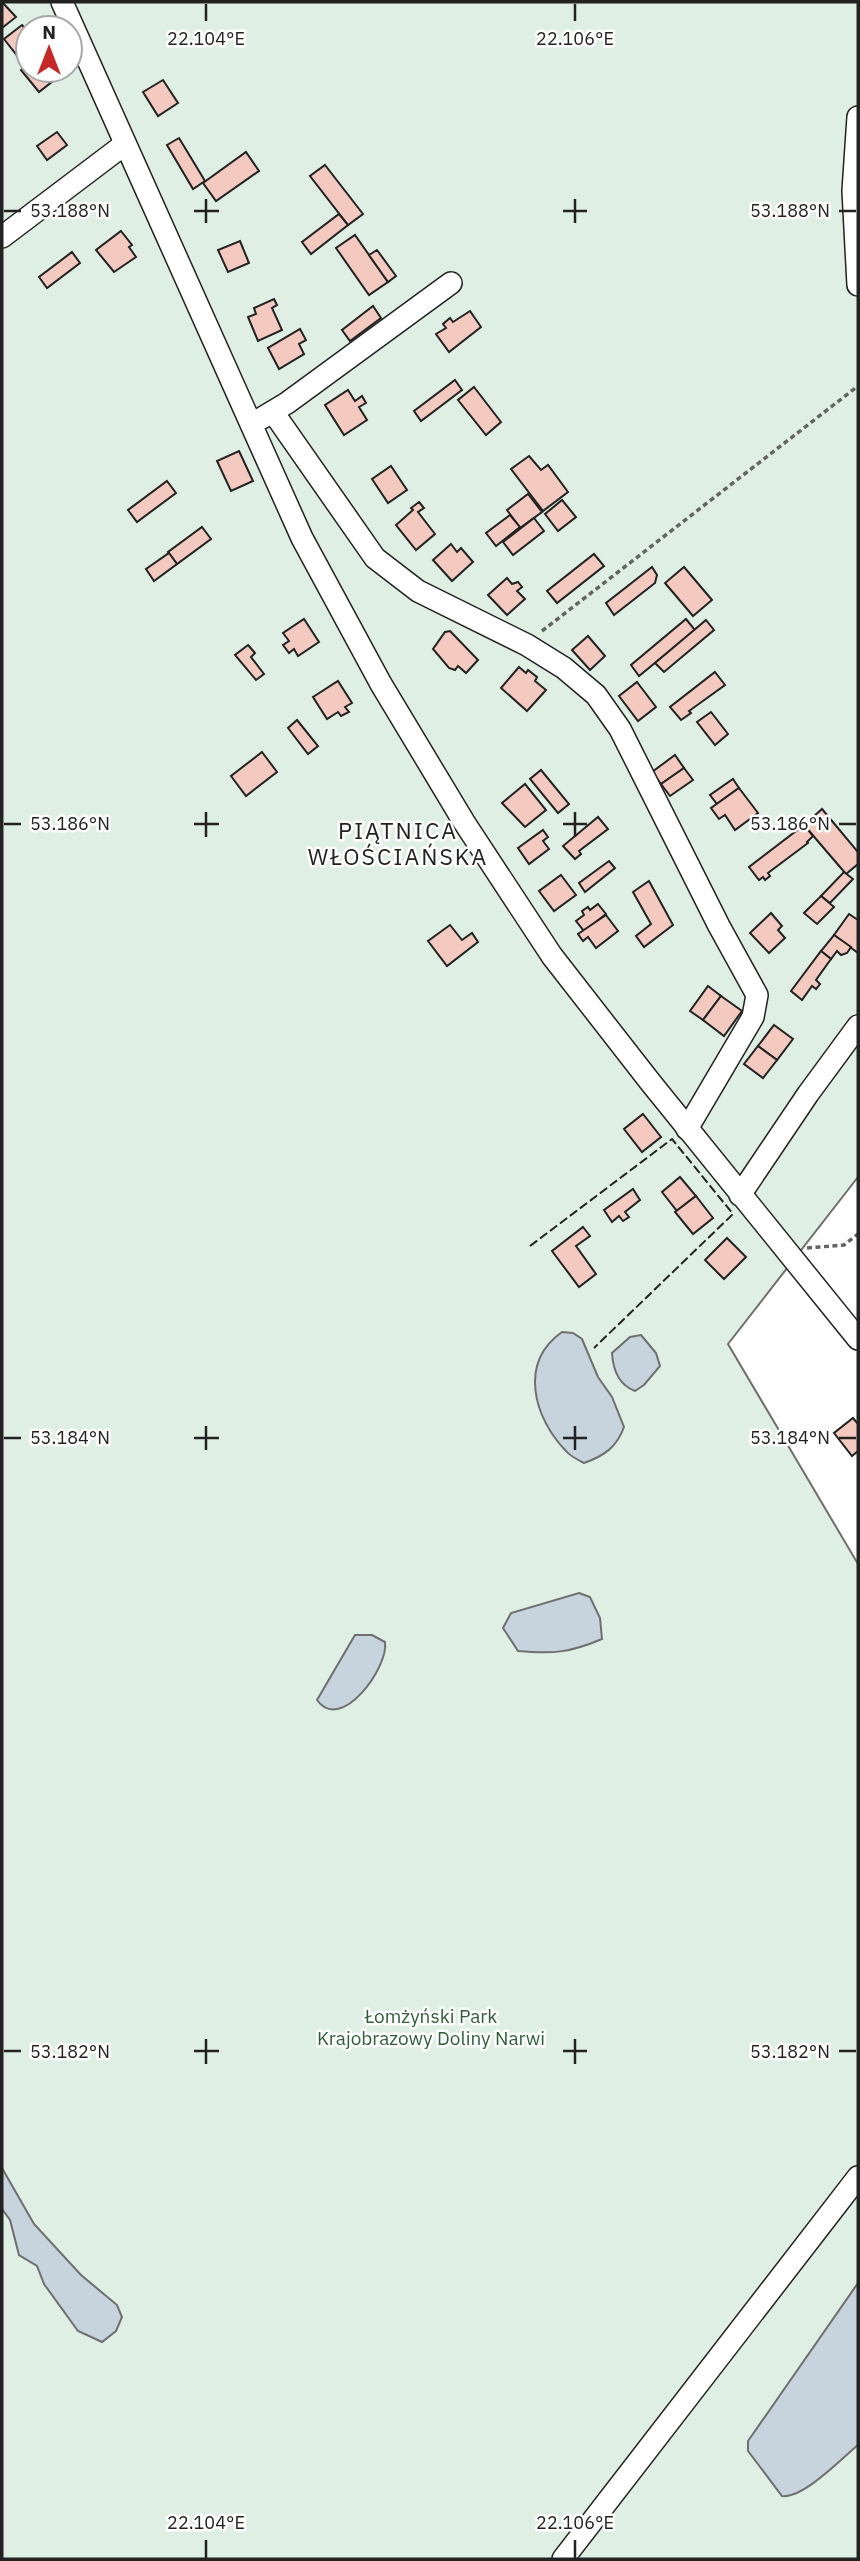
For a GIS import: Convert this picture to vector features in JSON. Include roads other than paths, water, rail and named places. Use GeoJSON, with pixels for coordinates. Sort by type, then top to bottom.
{"type":"FeatureCollection","features":[{"type":"Feature","properties":{"kind":"street"},"geometry":{"type":"LineString","coordinates":[[62,2],[302,538],[381,684],[464,822],[552,956],[687,1129],[858,1339]]}},
{"type":"Feature","properties":{"kind":"street"},"geometry":{"type":"LineString","coordinates":[[858,117],[853,191],[858,285]]}},
{"type":"Feature","properties":{"kind":"street"},"geometry":{"type":"LineString","coordinates":[[2,237],[125,145]]}},
{"type":"Feature","properties":{"kind":"street"},"geometry":{"type":"LineString","coordinates":[[251,424],[273,412],[451,283]]}},
{"type":"Feature","properties":{"kind":"street"},"geometry":{"type":"LineString","coordinates":[[273,412],[375,558],[418,591],[527,645],[582,682],[596,695],[620,729],[719,926],[757,995],[753,1017],[687,1129]]}},
{"type":"Feature","properties":{"kind":"street"},"geometry":{"type":"LineString","coordinates":[[740,1195],[858,1026]]}},
{"type":"Feature","properties":{"kind":"street"},"geometry":{"type":"LineString","coordinates":[[563,2559],[858,2177]]}},
{"type":"Feature","properties":{"kind":"district","name":"PIĄTNICA WŁOŚCIAŃSKA"},"geometry":{"type":"Point","coordinates":[398,844]}},
{"type":"Feature","properties":{"kind":"park label","name":"Łomżyński Park Krajobrazowy Doliny Narwi"},"geometry":{"type":"Point","coordinates":[431,2027]}}]}
